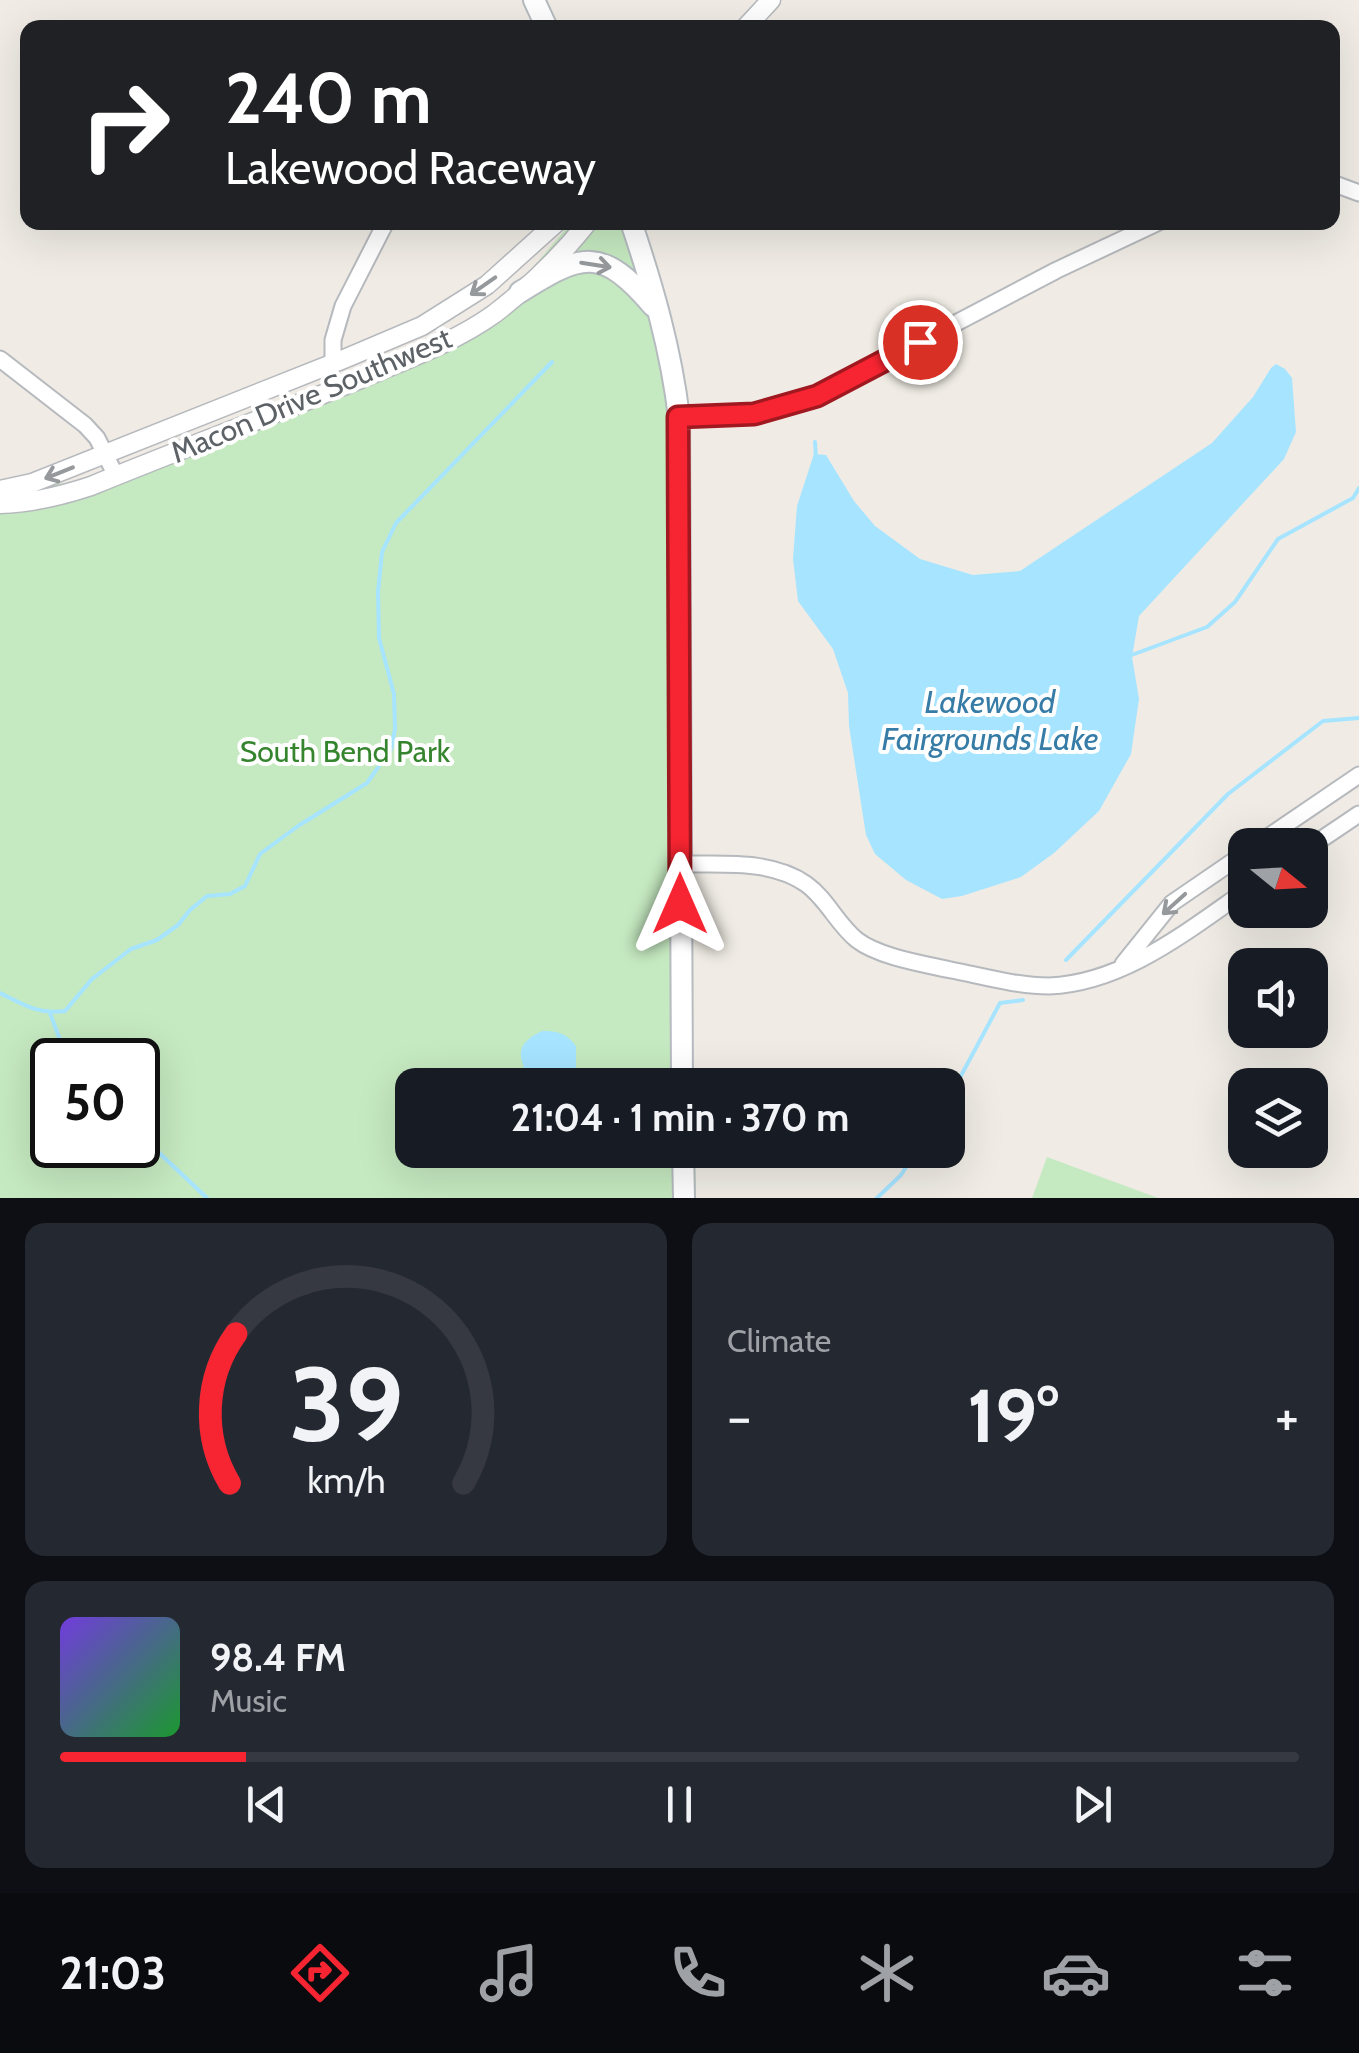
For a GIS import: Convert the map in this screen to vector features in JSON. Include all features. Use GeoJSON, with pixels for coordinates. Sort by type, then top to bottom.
{"type":"FeatureCollection","features":[{"type":"Feature","properties":{"kind":"main road"},"geometry":{"type":"LineString","coordinates":[[634,230],[660,314],[674,376],[678,417],[682,1068]]}},
{"type":"Feature","properties":{"kind":"main road"},"geometry":{"type":"LineString","coordinates":[[520,292],[564,266],[596,261],[623,274],[660,314]]}},
{"type":"Feature","properties":{"kind":"main road"},"geometry":{"type":"LineString","coordinates":[[683,1168],[684,1198]]}},
{"type":"Feature","properties":{"kind":"street"},"geometry":{"type":"LineString","coordinates":[[333,364],[332,340],[344,306],[382,230]]}},
{"type":"Feature","properties":{"kind":"street","name":"Macon Drive Southwest"},"geometry":{"type":"LineString","coordinates":[[0,490],[32,484],[422,326],[482,288],[549,230]]}},
{"type":"Feature","properties":{"kind":"street","name":"Macon Drive Southwest"},"geometry":{"type":"LineString","coordinates":[[0,504],[59,496],[116,476],[433,348],[493,314],[581,230]]}},
{"type":"Feature","properties":{"kind":"street"},"geometry":{"type":"LineString","coordinates":[[678,417],[754,414],[817,396],[1056,270],[1142,230]]}},
{"type":"Feature","properties":{"kind":"street"},"geometry":{"type":"LineString","coordinates":[[0,359],[85,425],[97,438],[116,476]]}},
{"type":"Feature","properties":{"kind":"street"},"geometry":{"type":"LineString","coordinates":[[1281,828],[1359,775]]}},
{"type":"Feature","properties":{"kind":"street"},"geometry":{"type":"LineString","coordinates":[[1328,835],[1359,814]]}},
{"type":"Feature","properties":{"kind":"street"},"geometry":{"type":"LineString","coordinates":[[680,864],[780,870],[806,884],[859,942],[926,965],[1045,986],[1082,982],[1118,970],[1228,904]]}},
{"type":"Feature","properties":{"kind":"street"},"geometry":{"type":"LineString","coordinates":[[1118,970],[1172,903],[1228,865]]}},
{"type":"Feature","properties":{"kind":"green space","name":"South Bend Park"},"geometry":{"type":"Polygon","coordinates":[[[565,230],[629,230],[679,417],[693,1068],[395,1068],[395,1168],[695,1168],[696,1198],[0,1198],[0,492],[116,476],[493,314],[565,230]]]}},
{"type":"Feature","properties":{"kind":"green space"},"geometry":{"type":"Polygon","coordinates":[[[1047,1157],[1158,1198],[1032,1198],[1047,1157]]]}},
{"type":"Feature","properties":{"kind":"water","name":"Lakewood Fairgrounds Lake"},"geometry":{"type":"Polygon","coordinates":[[[1276,364],[1292,378],[1296,432],[1284,459],[1139,616],[1132,657],[1139,699],[1131,754],[1099,811],[1021,877],[942,899],[906,880],[875,854],[866,835],[849,726],[848,693],[833,649],[798,601],[793,559],[797,506],[814,454],[826,455],[854,501],[875,526],[920,559],[973,575],[1020,571],[1212,443],[1276,364]]]}},
{"type":"Feature","properties":{"kind":"water"},"geometry":{"type":"Polygon","coordinates":[[[542,1031],[569,1038],[576,1046],[576,1068],[524,1068],[522,1048],[542,1031]]]}},
{"type":"Feature","properties":{"kind":"waterway"},"geometry":{"type":"LineString","coordinates":[[0,993],[39,1010],[65,1011],[92,979],[131,949],[157,940],[207,896],[230,894],[245,886],[260,854],[367,783],[391,749],[395,729],[394,694],[379,638],[382,552],[396,523],[552,362]]}},
{"type":"Feature","properties":{"kind":"waterway"},"geometry":{"type":"LineString","coordinates":[[815,442],[816,459]]}},
{"type":"Feature","properties":{"kind":"waterway"},"geometry":{"type":"LineString","coordinates":[[1129,656],[1207,627],[1235,602],[1278,539],[1353,498],[1359,488]]}},
{"type":"Feature","properties":{"kind":"waterway"},"geometry":{"type":"LineString","coordinates":[[1066,960],[1228,794],[1323,721],[1359,718]]}},
{"type":"Feature","properties":{"kind":"waterway"},"geometry":{"type":"LineString","coordinates":[[965,1068],[1000,1003],[1023,1000]]}},
{"type":"Feature","properties":{"kind":"waterway"},"geometry":{"type":"LineString","coordinates":[[50,1013],[59,1038]]}},
{"type":"Feature","properties":{"kind":"waterway"},"geometry":{"type":"LineString","coordinates":[[160,1154],[207,1198]]}},
{"type":"Feature","properties":{"kind":"waterway"},"geometry":{"type":"LineString","coordinates":[[877,1198],[905,1168]]}},
{"type":"Feature","properties":{"kind":"route"},"geometry":{"type":"LineString","coordinates":[[680,904],[678,417],[754,414],[817,396],[920,342]]}}]}
